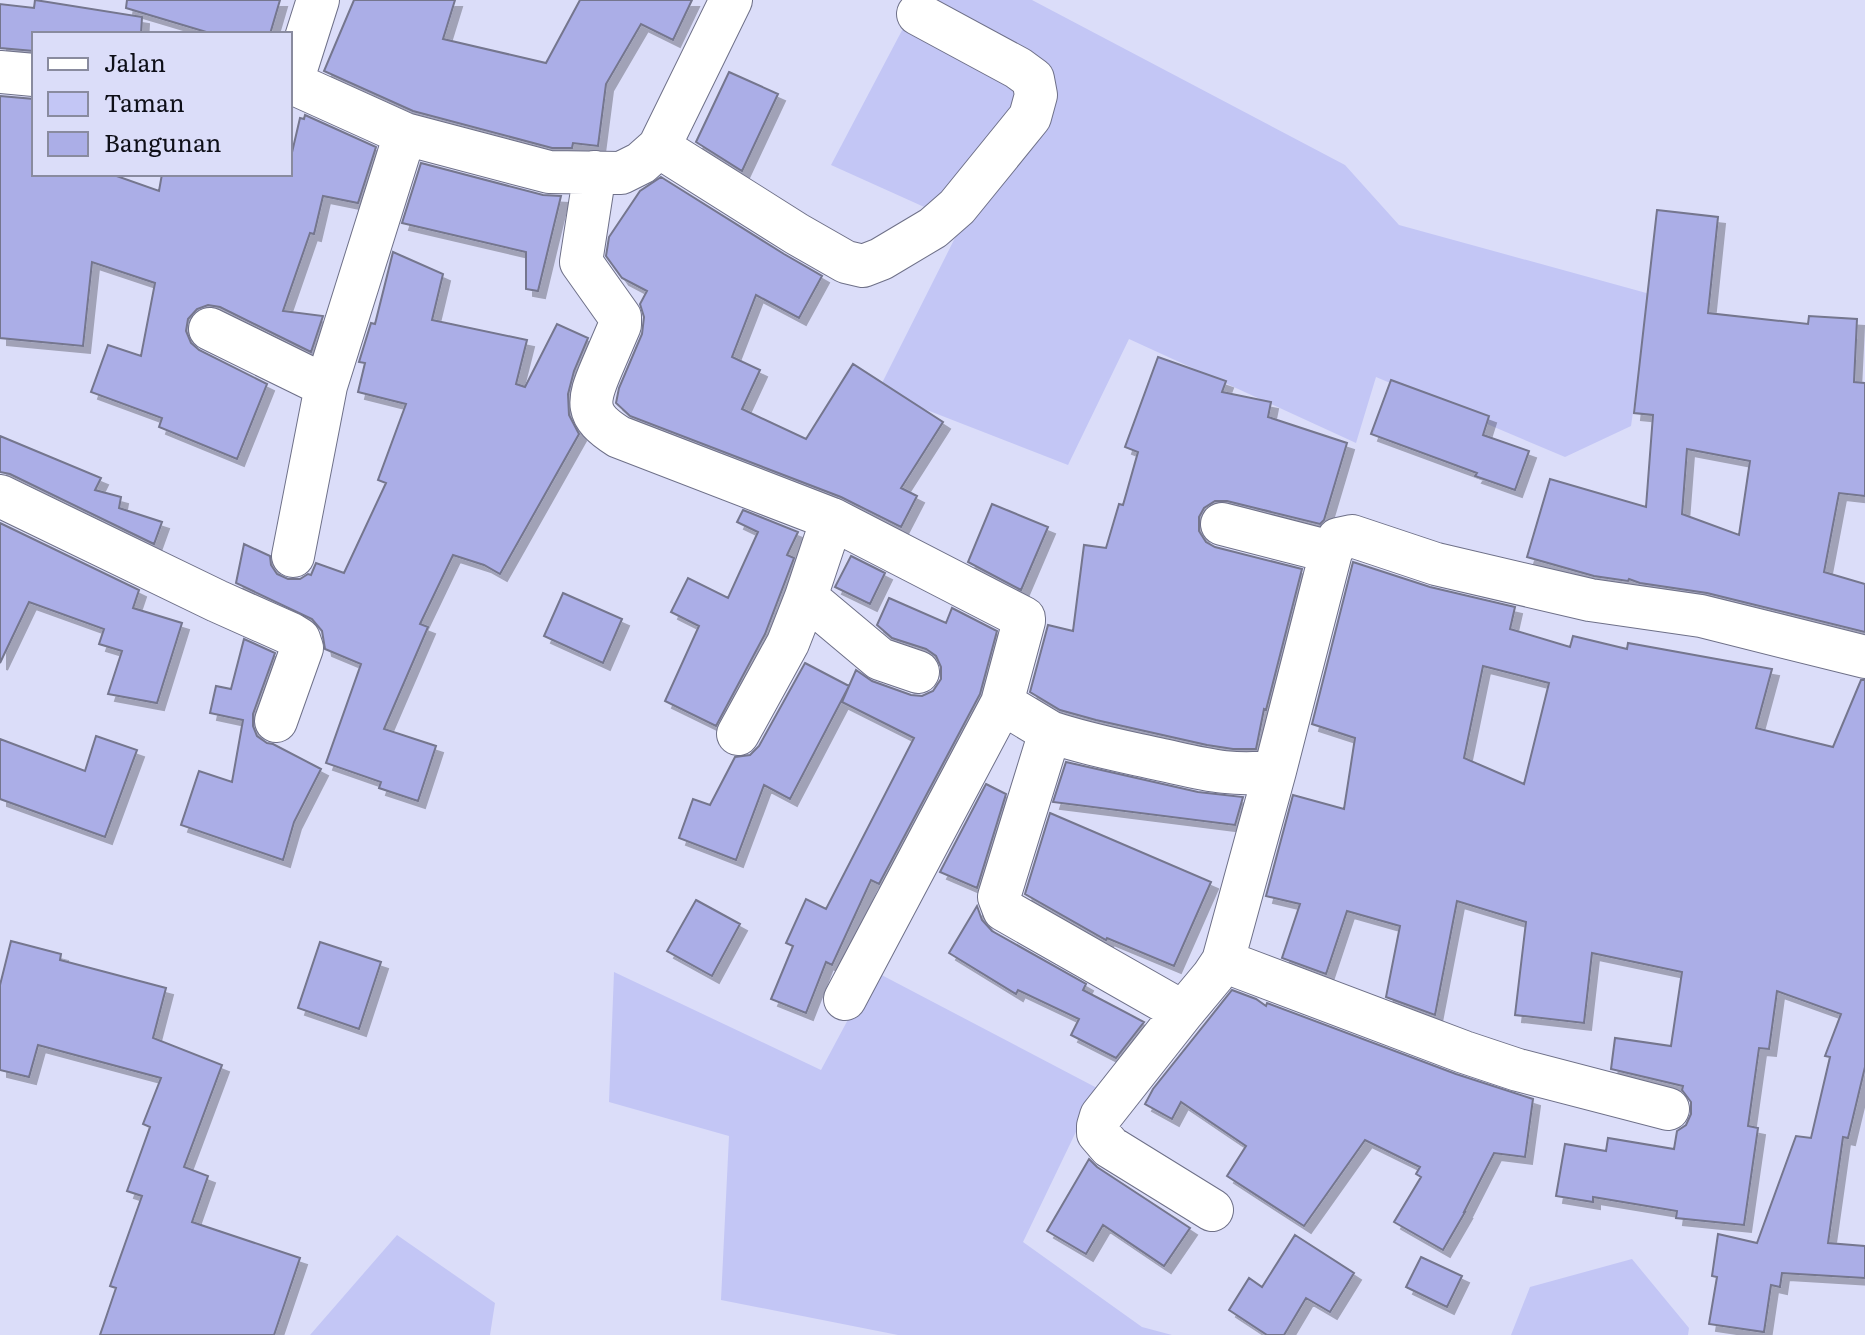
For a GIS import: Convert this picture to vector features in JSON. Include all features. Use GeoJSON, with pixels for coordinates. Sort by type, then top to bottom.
{"type":"FeatureCollection","features":[{"type":"Feature","properties":{"kind":"street"},"geometry":{"type":"LineString","coordinates":[[292,79],[318,0]]}},
{"type":"Feature","properties":{"kind":"street"},"geometry":{"type":"LineString","coordinates":[[292,82],[405,134],[549,172],[621,173],[641,163],[659,147],[731,0]]}},
{"type":"Feature","properties":{"kind":"street"},"geometry":{"type":"LineString","coordinates":[[659,147],[846,262],[863,266],[881,259],[933,228],[957,207],[1030,117],[1036,95],[1033,79],[1018,68],[918,14]]}},
{"type":"Feature","properties":{"kind":"street"},"geometry":{"type":"LineString","coordinates":[[0,72],[32,75]]}},
{"type":"Feature","properties":{"kind":"street"},"geometry":{"type":"LineString","coordinates":[[293,556],[326,386],[405,134]]}},
{"type":"Feature","properties":{"kind":"street"},"geometry":{"type":"LineString","coordinates":[[595,172],[581,262],[620,317],[620,325],[591,391],[597,420],[604,428],[619,437],[832,519],[1024,618],[1002,703],[845,999]]}},
{"type":"Feature","properties":{"kind":"street"},"geometry":{"type":"LineString","coordinates":[[210,329],[326,386]]}},
{"type":"Feature","properties":{"kind":"street"},"geometry":{"type":"LineString","coordinates":[[0,496],[299,639],[302,648],[276,721]]}},
{"type":"Feature","properties":{"kind":"street"},"geometry":{"type":"LineString","coordinates":[[738,734],[788,643],[832,519]]}},
{"type":"Feature","properties":{"kind":"street"},"geometry":{"type":"LineString","coordinates":[[1222,524],[1331,552]]}},
{"type":"Feature","properties":{"kind":"street"},"geometry":{"type":"LineString","coordinates":[[1212,1210],[1110,1147],[1098,1133],[1098,1126],[1101,1116],[1223,961],[1331,552],[1338,539],[1352,536],[1436,564],[1590,600],[1701,616],[1865,657]]}},
{"type":"Feature","properties":{"kind":"street"},"geometry":{"type":"LineString","coordinates":[[806,597],[880,659],[918,672]]}},
{"type":"Feature","properties":{"kind":"street"},"geometry":{"type":"LineString","coordinates":[[1002,703],[1050,732],[1083,744],[1229,774],[1275,771]]}},
{"type":"Feature","properties":{"kind":"street"},"geometry":{"type":"LineString","coordinates":[[1050,732],[999,897],[1004,910],[1183,1012]]}},
{"type":"Feature","properties":{"kind":"street"},"geometry":{"type":"LineString","coordinates":[[1223,961],[1477,1057],[1668,1109]]}},
{"type":"Feature","properties":{"kind":"green space"},"geometry":{"type":"Polygon","coordinates":[[[918,0],[1032,0],[1345,165],[1399,225],[1650,294],[1631,426],[1565,457],[1376,377],[1356,443],[1129,339],[1068,465],[878,391],[962,224],[831,165],[918,0]]]}},
{"type":"Feature","properties":{"kind":"green space"},"geometry":{"type":"Polygon","coordinates":[[[874,971],[1097,1088],[1023,1242],[1142,1327],[1172,1335],[898,1335],[721,1300],[729,1136],[609,1102],[614,972],[821,1070],[874,971]]]}},
{"type":"Feature","properties":{"kind":"green space"},"geometry":{"type":"Polygon","coordinates":[[[397,1235],[495,1303],[490,1335],[310,1335],[397,1235]]]}},
{"type":"Feature","properties":{"kind":"green space"},"geometry":{"type":"Polygon","coordinates":[[[1632,1259],[1689,1328],[1688,1335],[1511,1335],[1530,1287],[1632,1259]]]}},
{"type":"Feature","properties":{"kind":"building"},"geometry":{"type":"Polygon","coordinates":[[[35,0],[142,17],[141,32],[32,32],[32,51],[0,48],[0,4],[34,8],[35,0]]]}},
{"type":"Feature","properties":{"kind":"building"},"geometry":{"type":"Polygon","coordinates":[[[127,0],[280,0],[271,32],[206,32],[126,8],[127,0]]]}},
{"type":"Feature","properties":{"kind":"building"},"geometry":{"type":"Polygon","coordinates":[[[354,0],[455,0],[443,39],[546,63],[580,0],[692,0],[673,40],[641,24],[606,84],[598,146],[573,143],[572,148],[552,148],[413,111],[324,71],[354,0]]]}},
{"type":"Feature","properties":{"kind":"building"},"geometry":{"type":"Polygon","coordinates":[[[729,72],[778,94],[742,171],[696,142],[729,72]]]}},
{"type":"Feature","properties":{"kind":"building"},"geometry":{"type":"Polygon","coordinates":[[[0,96],[32,99],[32,176],[117,176],[159,191],[162,176],[292,176],[292,152],[300,118],[304,119],[305,115],[376,147],[358,203],[323,196],[314,234],[310,233],[283,311],[323,316],[311,352],[220,307],[208,305],[197,309],[188,319],[186,331],[191,343],[199,350],[267,384],[237,459],[159,427],[162,418],[91,392],[108,345],[141,356],[155,283],[92,262],[83,346],[0,338],[0,96]]]}},
{"type":"Feature","properties":{"kind":"building"},"geometry":{"type":"Polygon","coordinates":[[[421,163],[543,195],[561,196],[538,291],[526,289],[526,252],[402,223],[421,163]]]}},
{"type":"Feature","properties":{"kind":"building"},"geometry":{"type":"Polygon","coordinates":[[[661,177],[822,276],[799,318],[756,295],[732,357],[760,370],[742,409],[806,439],[853,364],[943,422],[901,488],[917,496],[901,527],[841,497],[630,416],[616,403],[619,388],[642,334],[644,317],[640,304],[647,291],[622,278],[606,256],[609,237],[640,191],[661,177]]]}},
{"type":"Feature","properties":{"kind":"building"},"geometry":{"type":"Polygon","coordinates":[[[1657,210],[1718,217],[1708,313],[1808,324],[1809,316],[1857,319],[1854,382],[1865,383],[1865,496],[1839,493],[1824,572],[1865,584],[1865,632],[1707,593],[1594,576],[1527,557],[1550,479],[1646,507],[1653,415],[1634,413],[1657,210]],[[1687,449],[1682,514],[1739,535],[1750,461],[1687,449]]]}},
{"type":"Feature","properties":{"kind":"building"},"geometry":{"type":"Polygon","coordinates":[[[393,252],[443,274],[432,320],[527,340],[516,384],[525,387],[557,324],[588,338],[568,394],[569,415],[579,434],[500,574],[453,555],[420,624],[428,627],[384,729],[436,746],[418,801],[379,788],[381,782],[326,763],[361,664],[325,649],[322,631],[312,619],[236,583],[244,544],[270,556],[277,574],[288,579],[311,575],[316,563],[344,573],[386,483],[378,480],[406,404],[358,392],[365,363],[359,362],[371,323],[375,324],[393,252]]]}},
{"type":"Feature","properties":{"kind":"building"},"geometry":{"type":"Polygon","coordinates":[[[1158,357],[1226,381],[1222,392],[1271,402],[1268,417],[1347,443],[1324,520],[1320,524],[1227,501],[1215,501],[1204,508],[1199,517],[1199,531],[1206,542],[1215,547],[1302,569],[1256,749],[1207,745],[1096,720],[1060,710],[1030,692],[1048,625],[1073,631],[1084,545],[1106,548],[1119,504],[1123,505],[1138,452],[1125,447],[1158,357]]]}},
{"type":"Feature","properties":{"kind":"building"},"geometry":{"type":"Polygon","coordinates":[[[1391,380],[1489,416],[1483,435],[1529,451],[1515,490],[1371,434],[1391,380]]]}},
{"type":"Feature","properties":{"kind":"building"},"geometry":{"type":"Polygon","coordinates":[[[0,436],[101,478],[95,490],[121,497],[119,508],[162,522],[154,544],[10,474],[0,472],[0,436]]]}},
{"type":"Feature","properties":{"kind":"building"},"geometry":{"type":"Polygon","coordinates":[[[992,504],[1048,527],[1021,590],[968,562],[992,504]]]}},
{"type":"Feature","properties":{"kind":"building"},"geometry":{"type":"Polygon","coordinates":[[[743,510],[798,532],[787,555],[794,558],[765,634],[716,726],[665,701],[699,626],[671,612],[688,578],[728,598],[758,532],[737,522],[743,510]]]}},
{"type":"Feature","properties":{"kind":"building"},"geometry":{"type":"Polygon","coordinates":[[[0,523],[139,590],[133,608],[182,623],[157,703],[108,694],[122,651],[99,644],[104,629],[29,602],[0,663],[0,523]]]}},
{"type":"Feature","properties":{"kind":"building"},"geometry":{"type":"Polygon","coordinates":[[[851,556],[885,573],[870,604],[835,587],[851,556]]]}},
{"type":"Feature","properties":{"kind":"building"},"geometry":{"type":"Polygon","coordinates":[[[1353,562],[1430,587],[1515,607],[1510,629],[1570,647],[1573,636],[1627,649],[1628,643],[1772,669],[1756,728],[1833,747],[1861,680],[1865,680],[1865,1067],[1848,1138],[1843,1137],[1828,1243],[1865,1246],[1865,1278],[1782,1273],[1780,1287],[1771,1285],[1764,1332],[1709,1324],[1717,1277],[1712,1276],[1718,1234],[1757,1243],[1796,1136],[1811,1138],[1830,1057],[1825,1056],[1841,1014],[1777,991],[1769,1049],[1759,1048],[1748,1126],[1758,1128],[1744,1225],[1676,1218],[1677,1211],[1593,1197],[1593,1202],[1556,1196],[1565,1144],[1606,1151],[1608,1138],[1674,1149],[1677,1131],[1686,1125],[1691,1114],[1691,1102],[1682,1090],[1683,1086],[1611,1069],[1615,1038],[1671,1046],[1682,972],[1592,953],[1584,1023],[1515,1015],[1526,922],[1457,901],[1435,1015],[1386,997],[1400,926],[1347,911],[1326,974],[1282,958],[1300,904],[1266,896],[1293,795],[1344,809],[1355,738],[1312,724],[1353,562]],[[1483,666],[1464,758],[1524,784],[1549,683],[1483,666]]]}},
{"type":"Feature","properties":{"kind":"building"},"geometry":{"type":"Polygon","coordinates":[[[563,593],[622,619],[603,663],[544,636],[563,593]]]}},
{"type":"Feature","properties":{"kind":"building"},"geometry":{"type":"Polygon","coordinates":[[[889,598],[946,623],[952,608],[997,631],[980,694],[879,884],[871,880],[832,965],[826,962],[806,1013],[771,999],[793,946],[786,943],[806,899],[826,909],[914,738],[842,702],[856,670],[872,681],[911,695],[922,696],[933,691],[941,679],[941,667],[936,656],[926,649],[892,638],[877,625],[889,598]]]}},
{"type":"Feature","properties":{"kind":"building"},"geometry":{"type":"Polygon","coordinates":[[[244,639],[275,653],[253,714],[257,736],[321,769],[294,822],[283,860],[181,825],[199,771],[232,782],[243,720],[210,713],[216,686],[231,689],[244,639]]]}},
{"type":"Feature","properties":{"kind":"building"},"geometry":{"type":"Polygon","coordinates":[[[805,663],[849,686],[790,799],[764,785],[736,860],[679,838],[693,799],[710,805],[735,757],[750,755],[759,746],[805,663]]]}},
{"type":"Feature","properties":{"kind":"building"},"geometry":{"type":"Polygon","coordinates":[[[96,736],[137,750],[105,837],[0,799],[0,739],[85,771],[96,736]]]}},
{"type":"Feature","properties":{"kind":"building"},"geometry":{"type":"Polygon","coordinates":[[[1066,762],[1198,792],[1243,797],[1235,825],[1053,802],[1066,762]]]}},
{"type":"Feature","properties":{"kind":"building"},"geometry":{"type":"Polygon","coordinates":[[[986,784],[1006,794],[977,888],[940,872],[986,784]]]}},
{"type":"Feature","properties":{"kind":"building"},"geometry":{"type":"Polygon","coordinates":[[[1050,813],[1211,882],[1174,966],[1106,940],[1025,894],[1050,813]]]}},
{"type":"Feature","properties":{"kind":"building"},"geometry":{"type":"Polygon","coordinates":[[[696,900],[740,924],[712,976],[667,951],[696,900]]]}},
{"type":"Feature","properties":{"kind":"building"},"geometry":{"type":"Polygon","coordinates":[[[977,906],[982,920],[992,931],[1086,984],[1083,990],[1144,1022],[1116,1058],[1071,1035],[1079,1019],[1018,990],[1016,994],[949,953],[977,906]]]}},
{"type":"Feature","properties":{"kind":"building"},"geometry":{"type":"Polygon","coordinates":[[[11,941],[61,954],[60,960],[166,988],[153,1038],[222,1065],[184,1167],[208,1176],[192,1222],[300,1258],[274,1335],[100,1335],[116,1288],[110,1286],[142,1196],[127,1191],[150,1127],[143,1124],[161,1078],[38,1045],[29,1077],[0,1070],[0,985],[11,941]]]}},
{"type":"Feature","properties":{"kind":"building"},"geometry":{"type":"Polygon","coordinates":[[[320,942],[381,962],[359,1029],[298,1008],[320,942]]]}},
{"type":"Feature","properties":{"kind":"building"},"geometry":{"type":"Polygon","coordinates":[[[1232,990],[1266,1006],[1267,1003],[1456,1074],[1533,1099],[1525,1157],[1494,1153],[1443,1250],[1394,1222],[1421,1177],[1416,1174],[1420,1167],[1365,1140],[1304,1226],[1227,1176],[1246,1146],[1181,1102],[1172,1119],[1145,1104],[1153,1089],[1232,990]]]}},
{"type":"Feature","properties":{"kind":"building"},"geometry":{"type":"Polygon","coordinates":[[[1089,1159],[1190,1228],[1164,1266],[1103,1225],[1086,1254],[1047,1231],[1089,1159]]]}},
{"type":"Feature","properties":{"kind":"building"},"geometry":{"type":"Polygon","coordinates":[[[1295,1235],[1354,1273],[1330,1312],[1306,1298],[1284,1335],[1267,1335],[1229,1310],[1249,1278],[1262,1287],[1295,1235]]]}},
{"type":"Feature","properties":{"kind":"building"},"geometry":{"type":"Polygon","coordinates":[[[1421,1257],[1462,1276],[1447,1307],[1406,1287],[1421,1257]]]}}]}
